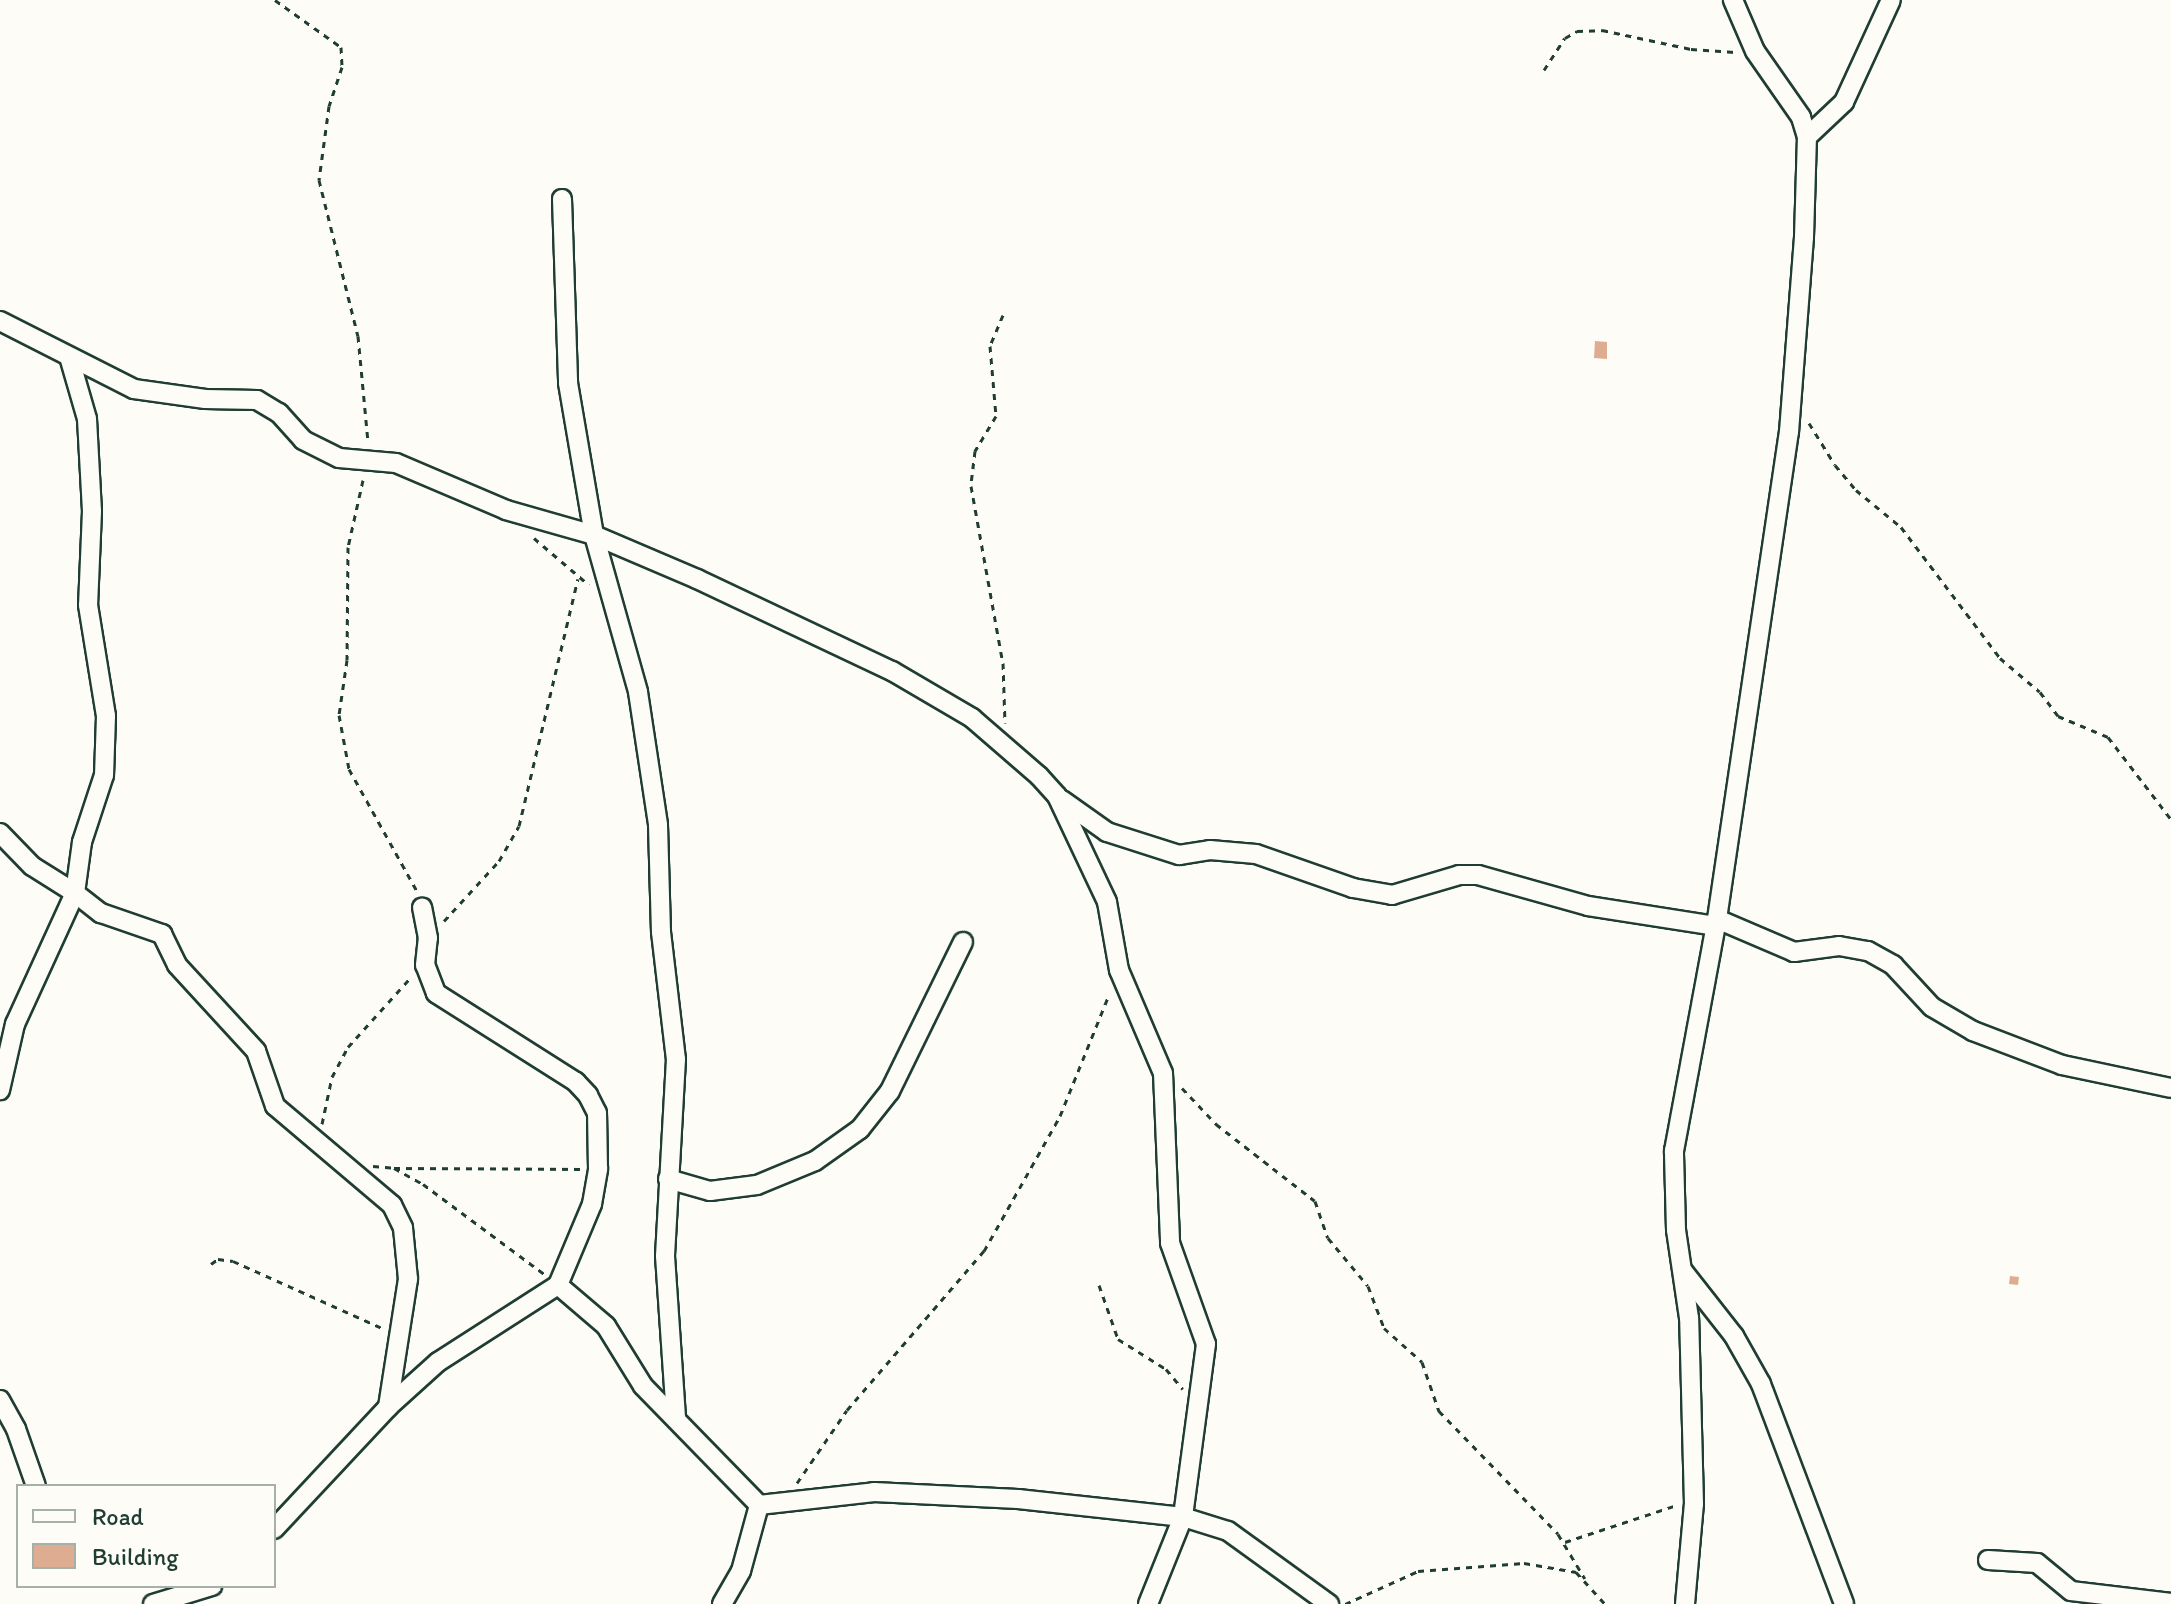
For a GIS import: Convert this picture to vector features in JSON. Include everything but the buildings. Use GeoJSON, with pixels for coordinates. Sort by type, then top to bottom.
{"type":"FeatureCollection","features":[{"type":"Feature","properties":{"kind":"street"},"geometry":{"type":"LineString","coordinates":[[1685,1604],[1694,1504],[1689,1318],[1682,1268],[1674,1151],[1716,923],[1791,396],[1807,137],[1794,103],[1755,51],[1733,0]]}},
{"type":"Feature","properties":{"kind":"street"},"geometry":{"type":"LineString","coordinates":[[1807,137],[1844,102],[1891,0]]}},
{"type":"Feature","properties":{"kind":"street"},"geometry":{"type":"LineString","coordinates":[[562,199],[568,383],[594,535],[638,692],[658,825],[661,932],[676,1059],[665,1264],[676,1417]]}},
{"type":"Feature","properties":{"kind":"street"},"geometry":{"type":"LineString","coordinates":[[0,321],[70,360],[134,389],[205,399],[257,400],[279,413],[316,448],[339,458],[369,457],[396,463],[506,510],[594,535],[856,653],[972,718],[1017,754],[1057,796],[1107,832],[1179,855],[1210,850],[1256,854],[1353,888],[1392,895],[1459,875],[1478,875],[1588,906],[1716,923],[1794,952],[1839,946],[1868,951],[1893,965],[1932,1007],[1973,1031],[2062,1065],[2171,1088]]}},
{"type":"Feature","properties":{"kind":"street"},"geometry":{"type":"LineString","coordinates":[[0,1090],[15,1024],[75,893],[82,842],[104,775],[106,716],[88,605],[92,511],[87,419],[70,360]]}},
{"type":"Feature","properties":{"kind":"street"},"geometry":{"type":"LineString","coordinates":[[1057,796],[1107,902],[1119,970],[1163,1073],[1170,1243],[1206,1344],[1183,1517],[1148,1604]]}},
{"type":"Feature","properties":{"kind":"street"},"geometry":{"type":"LineString","coordinates":[[0,833],[32,866],[101,913],[162,934],[177,965],[256,1051],[275,1106],[338,1160],[379,1189],[403,1228],[408,1279],[402,1337],[388,1407]]}},
{"type":"Feature","properties":{"kind":"street"},"geometry":{"type":"LineString","coordinates":[[276,1527],[388,1407],[438,1362],[558,1285],[582,1233],[598,1169],[597,1113],[588,1095],[576,1082],[436,993],[425,965],[428,938],[422,908]]}},
{"type":"Feature","properties":{"kind":"street"},"geometry":{"type":"LineString","coordinates":[[668,1179],[710,1191],[757,1185],[815,1161],[860,1129],[890,1091],[963,942]]}},
{"type":"Feature","properties":{"kind":"street"},"geometry":{"type":"LineString","coordinates":[[1682,1268],[1734,1336],[1761,1384],[1844,1604]]}},
{"type":"Feature","properties":{"kind":"street"},"geometry":{"type":"LineString","coordinates":[[558,1285],[606,1326],[643,1386],[759,1505]]}},
{"type":"Feature","properties":{"kind":"street"},"geometry":{"type":"LineString","coordinates":[[0,1400],[16,1429],[35,1484]]}},
{"type":"Feature","properties":{"kind":"street"},"geometry":{"type":"LineString","coordinates":[[759,1505],[785,1499],[888,1493],[1018,1499],[1183,1517],[1228,1531],[1329,1604]]}},
{"type":"Feature","properties":{"kind":"street"},"geometry":{"type":"LineString","coordinates":[[722,1604],[741,1571],[759,1505]]}},
{"type":"Feature","properties":{"kind":"street"},"geometry":{"type":"LineString","coordinates":[[1988,1560],[2037,1563],[2071,1591],[2171,1603]]}},
{"type":"Feature","properties":{"kind":"street"},"geometry":{"type":"LineString","coordinates":[[161,1588],[204,1604]]}},
{"type":"Feature","properties":{"kind":"street"},"geometry":{"type":"LineString","coordinates":[[153,1604],[207,1588]]}},
{"type":"Feature","properties":{"kind":"path"},"geometry":{"type":"LineString","coordinates":[[275,0],[341,47],[342,67],[326,119],[319,180],[363,363],[369,457],[348,547],[347,660],[339,715],[349,769],[415,884],[422,908]]}},
{"type":"Feature","properties":{"kind":"path"},"geometry":{"type":"LineString","coordinates":[[1544,70],[1565,38],[1577,31],[1602,30],[1691,49],[1755,51]]}},
{"type":"Feature","properties":{"kind":"path"},"geometry":{"type":"LineString","coordinates":[[1003,315],[990,346],[996,416],[975,451],[971,486],[1003,663],[1004,718],[1017,754]]}},
{"type":"Feature","properties":{"kind":"path"},"geometry":{"type":"LineString","coordinates":[[1791,396],[1835,465],[1856,490],[1901,527],[2000,658],[2062,720],[2108,737],[2171,819]]}},
{"type":"Feature","properties":{"kind":"path"},"geometry":{"type":"LineString","coordinates":[[527,531],[578,579],[612,597]]}},
{"type":"Feature","properties":{"kind":"path"},"geometry":{"type":"LineString","coordinates":[[428,938],[499,861],[519,826],[578,579]]}},
{"type":"Feature","properties":{"kind":"path"},"geometry":{"type":"LineString","coordinates":[[319,1143],[332,1077],[348,1047],[425,965]]}},
{"type":"Feature","properties":{"kind":"path"},"geometry":{"type":"LineString","coordinates":[[785,1499],[847,1410],[984,1251],[1060,1116],[1119,970]]}},
{"type":"Feature","properties":{"kind":"path"},"geometry":{"type":"LineString","coordinates":[[1163,1073],[1216,1124],[1315,1201],[1328,1238],[1368,1286],[1384,1328],[1422,1362],[1439,1411],[1565,1542],[1585,1579],[1605,1604]]}},
{"type":"Feature","properties":{"kind":"path"},"geometry":{"type":"LineString","coordinates":[[338,1160],[394,1168],[598,1169]]}},
{"type":"Feature","properties":{"kind":"path"},"geometry":{"type":"LineString","coordinates":[[394,1168],[443,1198],[558,1285]]}},
{"type":"Feature","properties":{"kind":"path"},"geometry":{"type":"LineString","coordinates":[[211,1264],[218,1259],[233,1261],[402,1337]]}},
{"type":"Feature","properties":{"kind":"path"},"geometry":{"type":"LineString","coordinates":[[1099,1285],[1118,1339],[1166,1369],[1179,1387],[1201,1396]]}},
{"type":"Feature","properties":{"kind":"path"},"geometry":{"type":"LineString","coordinates":[[1565,1542],[1641,1515],[1694,1504]]}},
{"type":"Feature","properties":{"kind":"path"},"geometry":{"type":"LineString","coordinates":[[1345,1604],[1401,1576],[1456,1567],[1541,1564],[1585,1579]]}}]}
